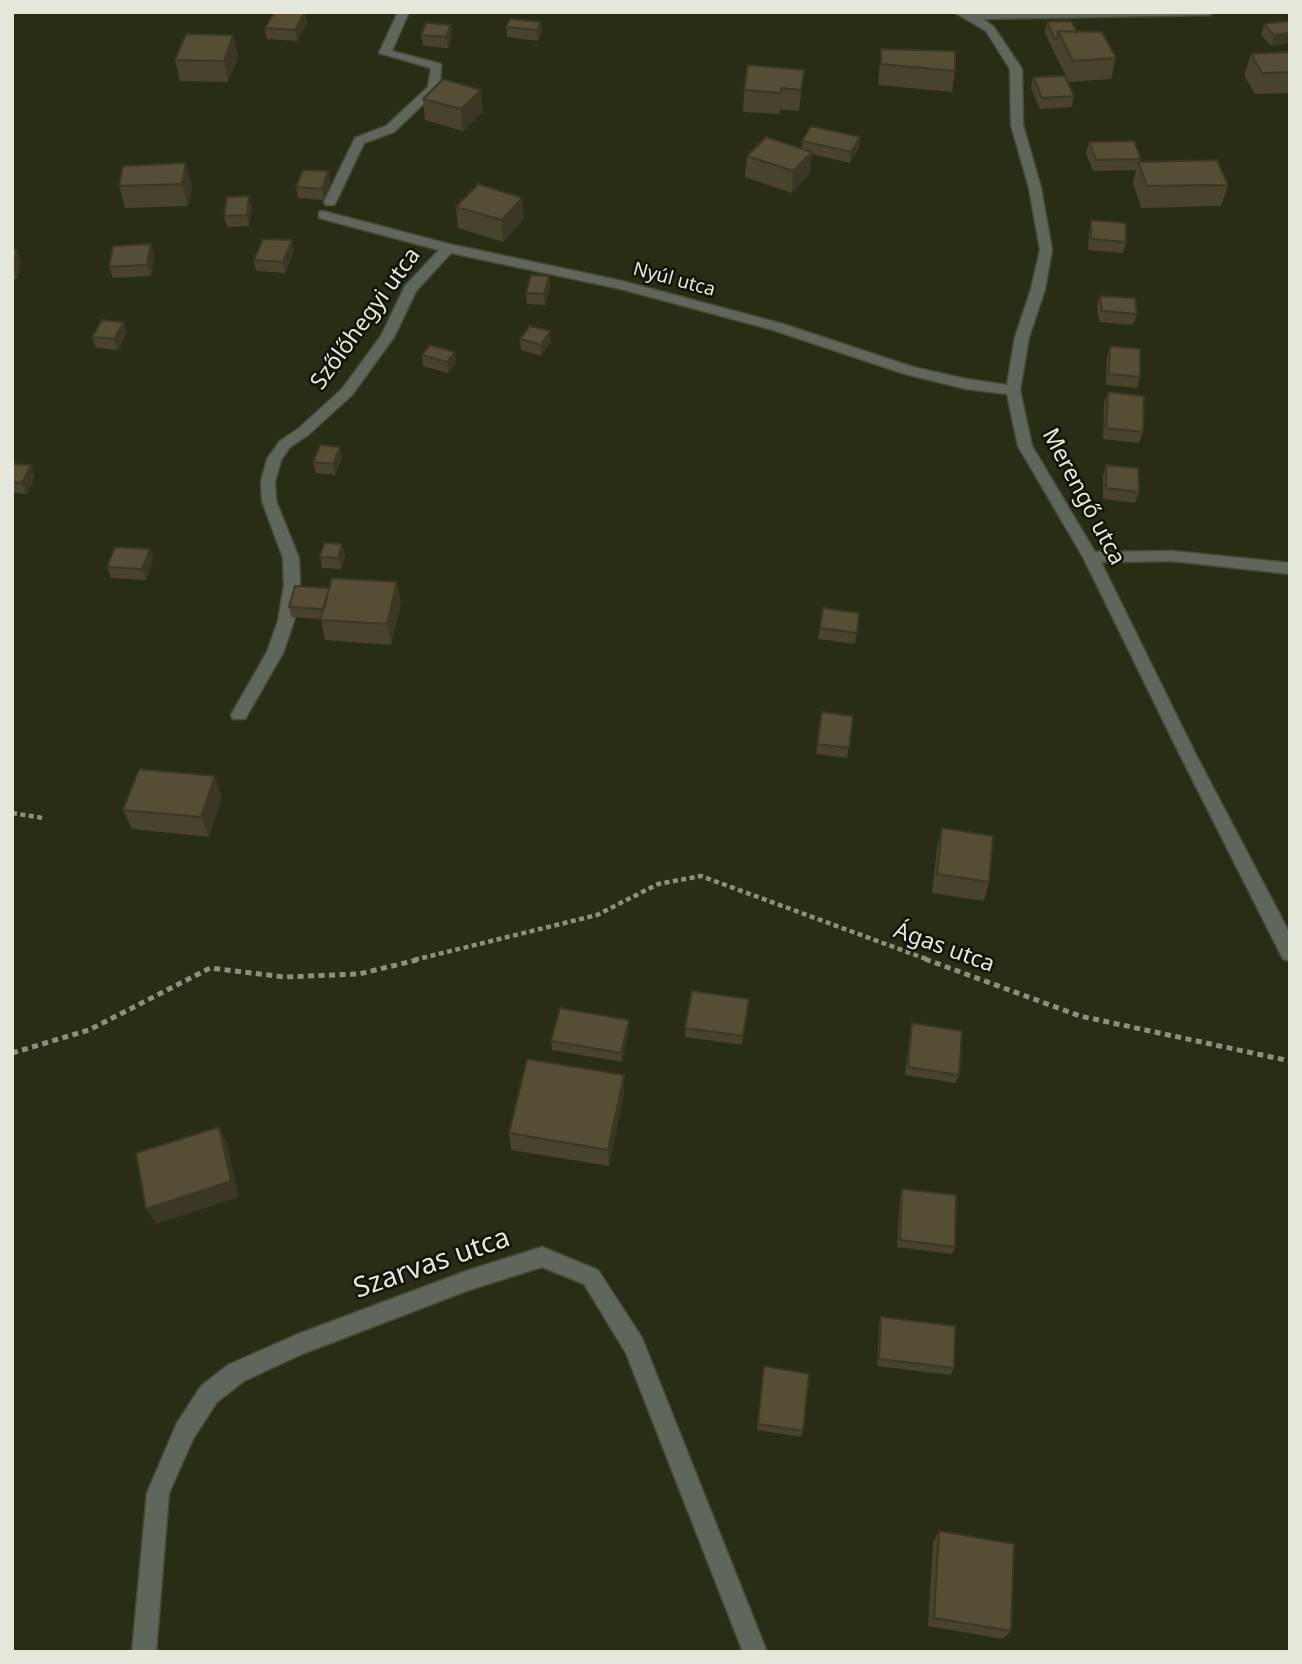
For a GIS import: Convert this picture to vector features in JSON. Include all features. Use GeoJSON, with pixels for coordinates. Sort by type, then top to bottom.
{"type":"FeatureCollection","features":[{"type":"Feature","properties":{"kind":"street"},"geometry":{"type":"LineString","coordinates":[[330,202],[359,141],[390,128],[434,88],[437,66],[385,53],[404,12]]}},
{"type":"Feature","properties":{"kind":"street"},"geometry":{"type":"LineString","coordinates":[[965,14],[1209,12]]}},
{"type":"Feature","properties":{"kind":"street","name":"Merengő utca"},"geometry":{"type":"LineString","coordinates":[[965,14],[990,29],[1016,69],[1017,125],[1035,188],[1046,250],[1022,337],[1013,390],[1025,446],[1091,557],[1186,751],[1290,953]]}},
{"type":"Feature","properties":{"kind":"street","name":"Nyúl utca"},"geometry":{"type":"LineString","coordinates":[[323,215],[448,248],[622,285],[778,327],[910,371],[966,384],[1013,390]]}},
{"type":"Feature","properties":{"kind":"street","name":"Szőlőhegyi utca"},"geometry":{"type":"LineString","coordinates":[[239,715],[275,653],[286,621],[292,585],[291,558],[270,501],[268,482],[274,459],[285,444],[303,432],[346,393],[387,337],[410,289],[448,248]]}},
{"type":"Feature","properties":{"kind":"street"},"geometry":{"type":"LineString","coordinates":[[1091,557],[1172,556],[1290,569]]}},
{"type":"Feature","properties":{"kind":"street","name":"Szarvas utca"},"geometry":{"type":"LineString","coordinates":[[144,1652],[158,1493],[185,1431],[209,1394],[236,1373],[298,1345],[393,1307],[542,1257],[591,1278],[634,1346],[755,1652]]}},
{"type":"Feature","properties":{"kind":"path"},"geometry":{"type":"LineString","coordinates":[[12,813],[43,818]]}},
{"type":"Feature","properties":{"kind":"path","name":"Ágas utca"},"geometry":{"type":"LineString","coordinates":[[12,1053],[89,1030],[209,968],[284,977],[359,974],[597,915],[659,884],[701,876],[795,913],[1080,1016],[1290,1061]]}},
{"type":"Feature","properties":{"kind":"building"},"geometry":{"type":"Polygon","coordinates":[[[275,12],[305,12],[295,30],[265,28],[275,12]]]}},
{"type":"Feature","properties":{"kind":"building"},"geometry":{"type":"Polygon","coordinates":[[[510,19],[541,22],[537,30],[506,27],[510,19]]]}},
{"type":"Feature","properties":{"kind":"building"},"geometry":{"type":"Polygon","coordinates":[[[1071,21],[1077,32],[1058,31],[1055,39],[1047,22],[1071,21]]]}},
{"type":"Feature","properties":{"kind":"building"},"geometry":{"type":"Polygon","coordinates":[[[1288,21],[1290,33],[1274,35],[1264,24],[1288,21]]]}},
{"type":"Feature","properties":{"kind":"building"},"geometry":{"type":"Polygon","coordinates":[[[426,23],[451,25],[446,37],[421,35],[426,23]]]}},
{"type":"Feature","properties":{"kind":"building"},"geometry":{"type":"Polygon","coordinates":[[[1058,31],[1102,32],[1116,58],[1073,61],[1058,31]]]}},
{"type":"Feature","properties":{"kind":"building"},"geometry":{"type":"Polygon","coordinates":[[[186,34],[233,35],[224,61],[175,60],[186,34]]]}},
{"type":"Feature","properties":{"kind":"building"},"geometry":{"type":"Polygon","coordinates":[[[881,49],[955,51],[955,71],[881,64],[881,49]]]}},
{"type":"Feature","properties":{"kind":"building"},"geometry":{"type":"Polygon","coordinates":[[[1290,52],[1290,72],[1262,73],[1251,54],[1290,52]]]}},
{"type":"Feature","properties":{"kind":"building"},"geometry":{"type":"Polygon","coordinates":[[[748,65],[804,70],[801,90],[781,88],[781,93],[744,90],[748,65]]]}},
{"type":"Feature","properties":{"kind":"building"},"geometry":{"type":"Polygon","coordinates":[[[1065,76],[1074,96],[1042,98],[1033,77],[1065,76]]]}},
{"type":"Feature","properties":{"kind":"building"},"geometry":{"type":"Polygon","coordinates":[[[443,79],[481,90],[461,109],[423,99],[443,79]]]}},
{"type":"Feature","properties":{"kind":"building"},"geometry":{"type":"Polygon","coordinates":[[[811,126],[860,137],[851,152],[802,141],[811,126]]]}},
{"type":"Feature","properties":{"kind":"building"},"geometry":{"type":"Polygon","coordinates":[[[766,137],[812,152],[793,171],[747,156],[766,137]]]}},
{"type":"Feature","properties":{"kind":"building"},"geometry":{"type":"Polygon","coordinates":[[[1134,141],[1141,159],[1096,160],[1089,142],[1134,141]]]}},
{"type":"Feature","properties":{"kind":"building"},"geometry":{"type":"Polygon","coordinates":[[[1217,160],[1228,185],[1147,186],[1138,162],[1217,160]]]}},
{"type":"Feature","properties":{"kind":"building"},"geometry":{"type":"Polygon","coordinates":[[[186,163],[182,184],[119,186],[123,166],[186,163]]]}},
{"type":"Feature","properties":{"kind":"building"},"geometry":{"type":"Polygon","coordinates":[[[303,170],[328,171],[322,189],[296,187],[303,170]]]}},
{"type":"Feature","properties":{"kind":"building"},"geometry":{"type":"Polygon","coordinates":[[[478,184],[522,198],[502,220],[456,207],[478,184]]]}},
{"type":"Feature","properties":{"kind":"building"},"geometry":{"type":"Polygon","coordinates":[[[249,196],[247,215],[224,216],[227,197],[249,196]]]}},
{"type":"Feature","properties":{"kind":"building"},"geometry":{"type":"Polygon","coordinates":[[[1091,220],[1126,223],[1126,242],[1091,239],[1091,220]]]}},
{"type":"Feature","properties":{"kind":"building"},"geometry":{"type":"Polygon","coordinates":[[[263,239],[292,240],[283,262],[254,260],[263,239]]]}},
{"type":"Feature","properties":{"kind":"building"},"geometry":{"type":"Polygon","coordinates":[[[151,244],[147,265],[109,267],[113,246],[151,244]]]}},
{"type":"Feature","properties":{"kind":"building"},"geometry":{"type":"Polygon","coordinates":[[[12,250],[17,250],[12,268],[12,250]]]}},
{"type":"Feature","properties":{"kind":"building"},"geometry":{"type":"Polygon","coordinates":[[[531,275],[549,276],[544,294],[526,293],[531,275]]]}},
{"type":"Feature","properties":{"kind":"building"},"geometry":{"type":"Polygon","coordinates":[[[1100,296],[1135,298],[1137,314],[1102,311],[1100,296]]]}},
{"type":"Feature","properties":{"kind":"building"},"geometry":{"type":"Polygon","coordinates":[[[102,320],[124,322],[114,339],[92,337],[102,320]]]}},
{"type":"Feature","properties":{"kind":"building"},"geometry":{"type":"Polygon","coordinates":[[[530,326],[550,331],[541,345],[520,339],[530,326]]]}},
{"type":"Feature","properties":{"kind":"building"},"geometry":{"type":"Polygon","coordinates":[[[430,345],[455,352],[447,362],[422,355],[430,345]]]}},
{"type":"Feature","properties":{"kind":"building"},"geometry":{"type":"Polygon","coordinates":[[[1110,346],[1140,349],[1140,377],[1109,374],[1110,346]]]}},
{"type":"Feature","properties":{"kind":"building"},"geometry":{"type":"Polygon","coordinates":[[[1108,392],[1144,396],[1143,432],[1106,428],[1108,392]]]}},
{"type":"Feature","properties":{"kind":"building"},"geometry":{"type":"Polygon","coordinates":[[[320,445],[340,447],[333,464],[313,462],[320,445]]]}},
{"type":"Feature","properties":{"kind":"building"},"geometry":{"type":"Polygon","coordinates":[[[12,464],[31,465],[22,483],[12,482],[12,464]]]}},
{"type":"Feature","properties":{"kind":"building"},"geometry":{"type":"Polygon","coordinates":[[[1106,465],[1138,468],[1139,492],[1106,488],[1106,465]]]}},
{"type":"Feature","properties":{"kind":"building"},"geometry":{"type":"Polygon","coordinates":[[[324,543],[342,544],[338,558],[320,557],[324,543]]]}},
{"type":"Feature","properties":{"kind":"building"},"geometry":{"type":"Polygon","coordinates":[[[115,547],[150,549],[142,569],[107,567],[115,547]]]}},
{"type":"Feature","properties":{"kind":"building"},"geometry":{"type":"Polygon","coordinates":[[[332,578],[397,582],[387,624],[320,620],[332,578]]]}},
{"type":"Feature","properties":{"kind":"building"},"geometry":{"type":"Polygon","coordinates":[[[295,586],[329,588],[324,609],[289,607],[295,586]]]}},
{"type":"Feature","properties":{"kind":"building"},"geometry":{"type":"Polygon","coordinates":[[[823,608],[859,613],[857,633],[820,628],[823,608]]]}},
{"type":"Feature","properties":{"kind":"building"},"geometry":{"type":"Polygon","coordinates":[[[822,712],[853,716],[849,748],[817,744],[822,712]]]}},
{"type":"Feature","properties":{"kind":"building"},"geometry":{"type":"Polygon","coordinates":[[[139,769],[215,776],[201,817],[123,810],[139,769]]]}},
{"type":"Feature","properties":{"kind":"building"},"geometry":{"type":"Polygon","coordinates":[[[942,828],[993,836],[989,882],[937,874],[942,828]]]}},
{"type":"Feature","properties":{"kind":"building"},"geometry":{"type":"Polygon","coordinates":[[[692,991],[749,999],[743,1036],[685,1028],[692,991]]]}},
{"type":"Feature","properties":{"kind":"building"},"geometry":{"type":"Polygon","coordinates":[[[560,1008],[629,1020],[621,1053],[551,1041],[560,1008]]]}},
{"type":"Feature","properties":{"kind":"building"},"geometry":{"type":"Polygon","coordinates":[[[912,1023],[962,1031],[959,1075],[908,1067],[912,1023]]]}},
{"type":"Feature","properties":{"kind":"building"},"geometry":{"type":"Polygon","coordinates":[[[527,1059],[624,1075],[608,1150],[509,1133],[527,1059]]]}},
{"type":"Feature","properties":{"kind":"building"},"geometry":{"type":"Polygon","coordinates":[[[219,1127],[231,1181],[146,1209],[136,1153],[219,1127]]]}},
{"type":"Feature","properties":{"kind":"building"},"geometry":{"type":"Polygon","coordinates":[[[902,1189],[956,1195],[955,1247],[900,1240],[902,1189]]]}},
{"type":"Feature","properties":{"kind":"building"},"geometry":{"type":"Polygon","coordinates":[[[881,1317],[955,1326],[954,1368],[879,1359],[881,1317]]]}},
{"type":"Feature","properties":{"kind":"building"},"geometry":{"type":"Polygon","coordinates":[[[764,1366],[809,1374],[803,1431],[758,1424],[764,1366]]]}},
{"type":"Feature","properties":{"kind":"building"},"geometry":{"type":"Polygon","coordinates":[[[939,1531],[1014,1544],[1011,1631],[934,1618],[939,1531]]]}}]}
